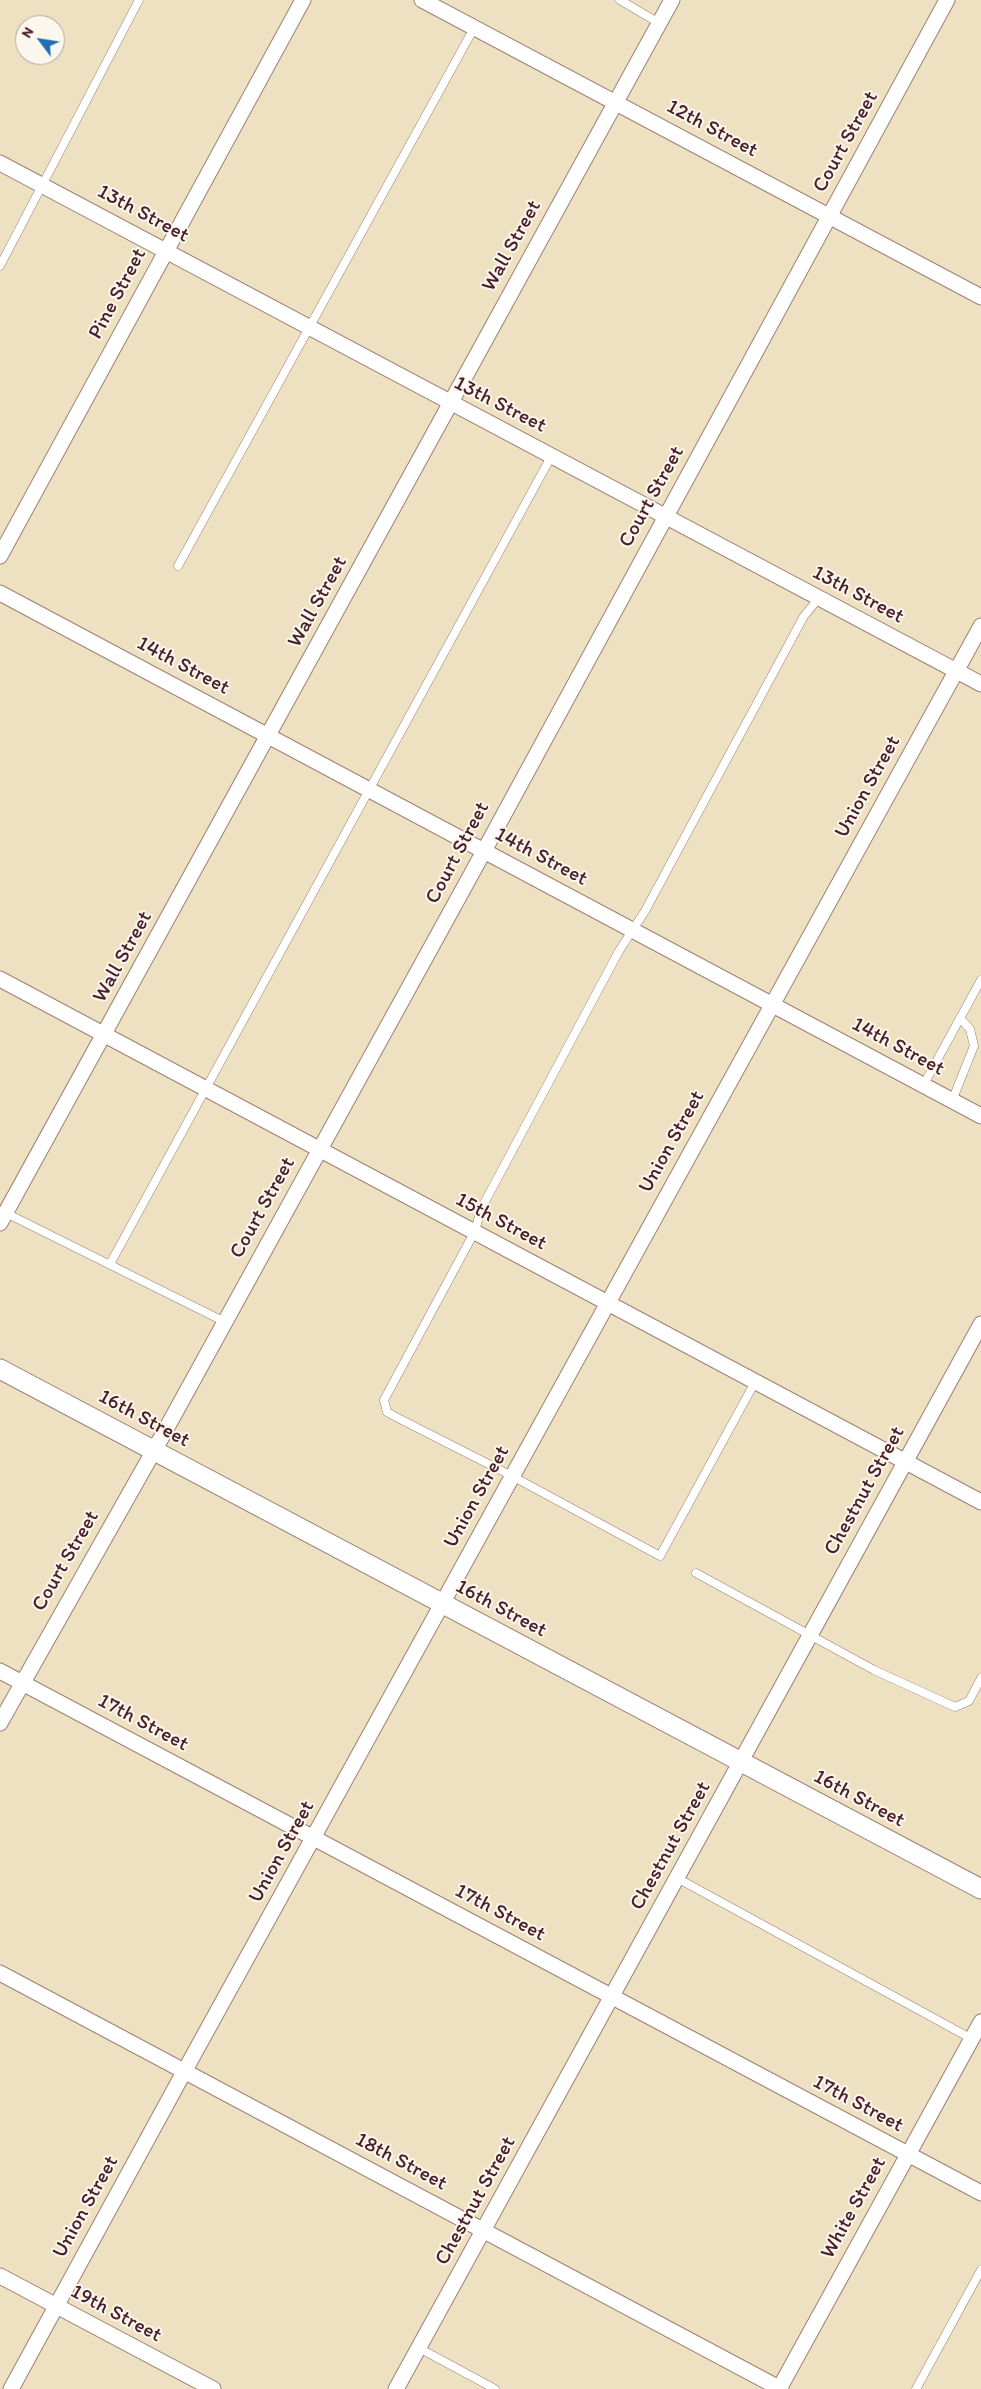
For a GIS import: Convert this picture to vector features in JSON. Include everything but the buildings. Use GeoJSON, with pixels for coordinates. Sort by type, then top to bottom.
{"type":"FeatureCollection","features":[{"type":"Feature","properties":{"kind":"street","name":"Pine Street"},"geometry":{"type":"LineString","coordinates":[[0,556],[303,0]]}},
{"type":"Feature","properties":{"kind":"street","name":"12th Street"},"geometry":{"type":"LineString","coordinates":[[422,0],[981,297]]}},
{"type":"Feature","properties":{"kind":"street","name":"Wall Street"},"geometry":{"type":"LineString","coordinates":[[3,1218],[672,0]]}},
{"type":"Feature","properties":{"kind":"street","name":"Court Street"},"geometry":{"type":"LineString","coordinates":[[0,1723],[155,1450],[484,851],[947,0]]}},
{"type":"Feature","properties":{"kind":"street","name":"13th Street"},"geometry":{"type":"LineString","coordinates":[[0,163],[981,684]]}},
{"type":"Feature","properties":{"kind":"street","name":"14th Street"},"geometry":{"type":"LineString","coordinates":[[0,594],[269,735],[981,1116]]}},
{"type":"Feature","properties":{"kind":"street","name":"Union Street"},"geometry":{"type":"LineString","coordinates":[[11,2389],[981,626]]}},
{"type":"Feature","properties":{"kind":"street","name":"15th Street"},"geometry":{"type":"LineString","coordinates":[[0,979],[981,1502]]}},
{"type":"Feature","properties":{"kind":"street","name":"Chestnut Street"},"geometry":{"type":"LineString","coordinates":[[396,2389],[981,1324]]}},
{"type":"Feature","properties":{"kind":"street","name":"16th Street"},"geometry":{"type":"LineString","coordinates":[[0,1369],[981,1889]]}},
{"type":"Feature","properties":{"kind":"street","name":"17th Street"},"geometry":{"type":"LineString","coordinates":[[0,1671],[981,2193]]}},
{"type":"Feature","properties":{"kind":"street","name":"18th Street"},"geometry":{"type":"LineString","coordinates":[[0,1973],[780,2389]]}},
{"type":"Feature","properties":{"kind":"street","name":"White Street"},"geometry":{"type":"LineString","coordinates":[[780,2389],[981,2022]]}},
{"type":"Feature","properties":{"kind":"street","name":"19th Street"},"geometry":{"type":"LineString","coordinates":[[0,2276],[213,2389]]}},
{"type":"Feature","properties":{"kind":"lane"},"geometry":{"type":"LineString","coordinates":[[0,266],[139,0]]}},
{"type":"Feature","properties":{"kind":"lane"},"geometry":{"type":"LineString","coordinates":[[620,0],[659,23]]}},
{"type":"Feature","properties":{"kind":"lane"},"geometry":{"type":"LineString","coordinates":[[178,566],[474,28]]}},
{"type":"Feature","properties":{"kind":"lane"},"geometry":{"type":"LineString","coordinates":[[110,1264],[552,455]]}},
{"type":"Feature","properties":{"kind":"lane"},"geometry":{"type":"LineString","coordinates":[[755,1382],[660,1556],[512,1476],[387,1412],[384,1400],[475,1231],[486,1200],[619,951],[633,931],[804,616],[819,598]]}},
{"type":"Feature","properties":{"kind":"lane"},"geometry":{"type":"LineString","coordinates":[[924,1084],[981,980]]}},
{"type":"Feature","properties":{"kind":"lane"},"geometry":{"type":"LineString","coordinates":[[952,1101],[974,1046],[970,1028],[960,1018]]}},
{"type":"Feature","properties":{"kind":"lane"},"geometry":{"type":"LineString","coordinates":[[3,1218],[110,1264],[225,1322]]}},
{"type":"Feature","properties":{"kind":"lane"},"geometry":{"type":"LineString","coordinates":[[696,1573],[874,1670],[955,1707],[969,1700],[981,1678]]}},
{"type":"Feature","properties":{"kind":"lane"},"geometry":{"type":"LineString","coordinates":[[678,1878],[972,2039]]}},
{"type":"Feature","properties":{"kind":"lane"},"geometry":{"type":"LineString","coordinates":[[916,2389],[981,2270]]}},
{"type":"Feature","properties":{"kind":"lane"},"geometry":{"type":"LineString","coordinates":[[419,2348],[495,2389]]}}]}
